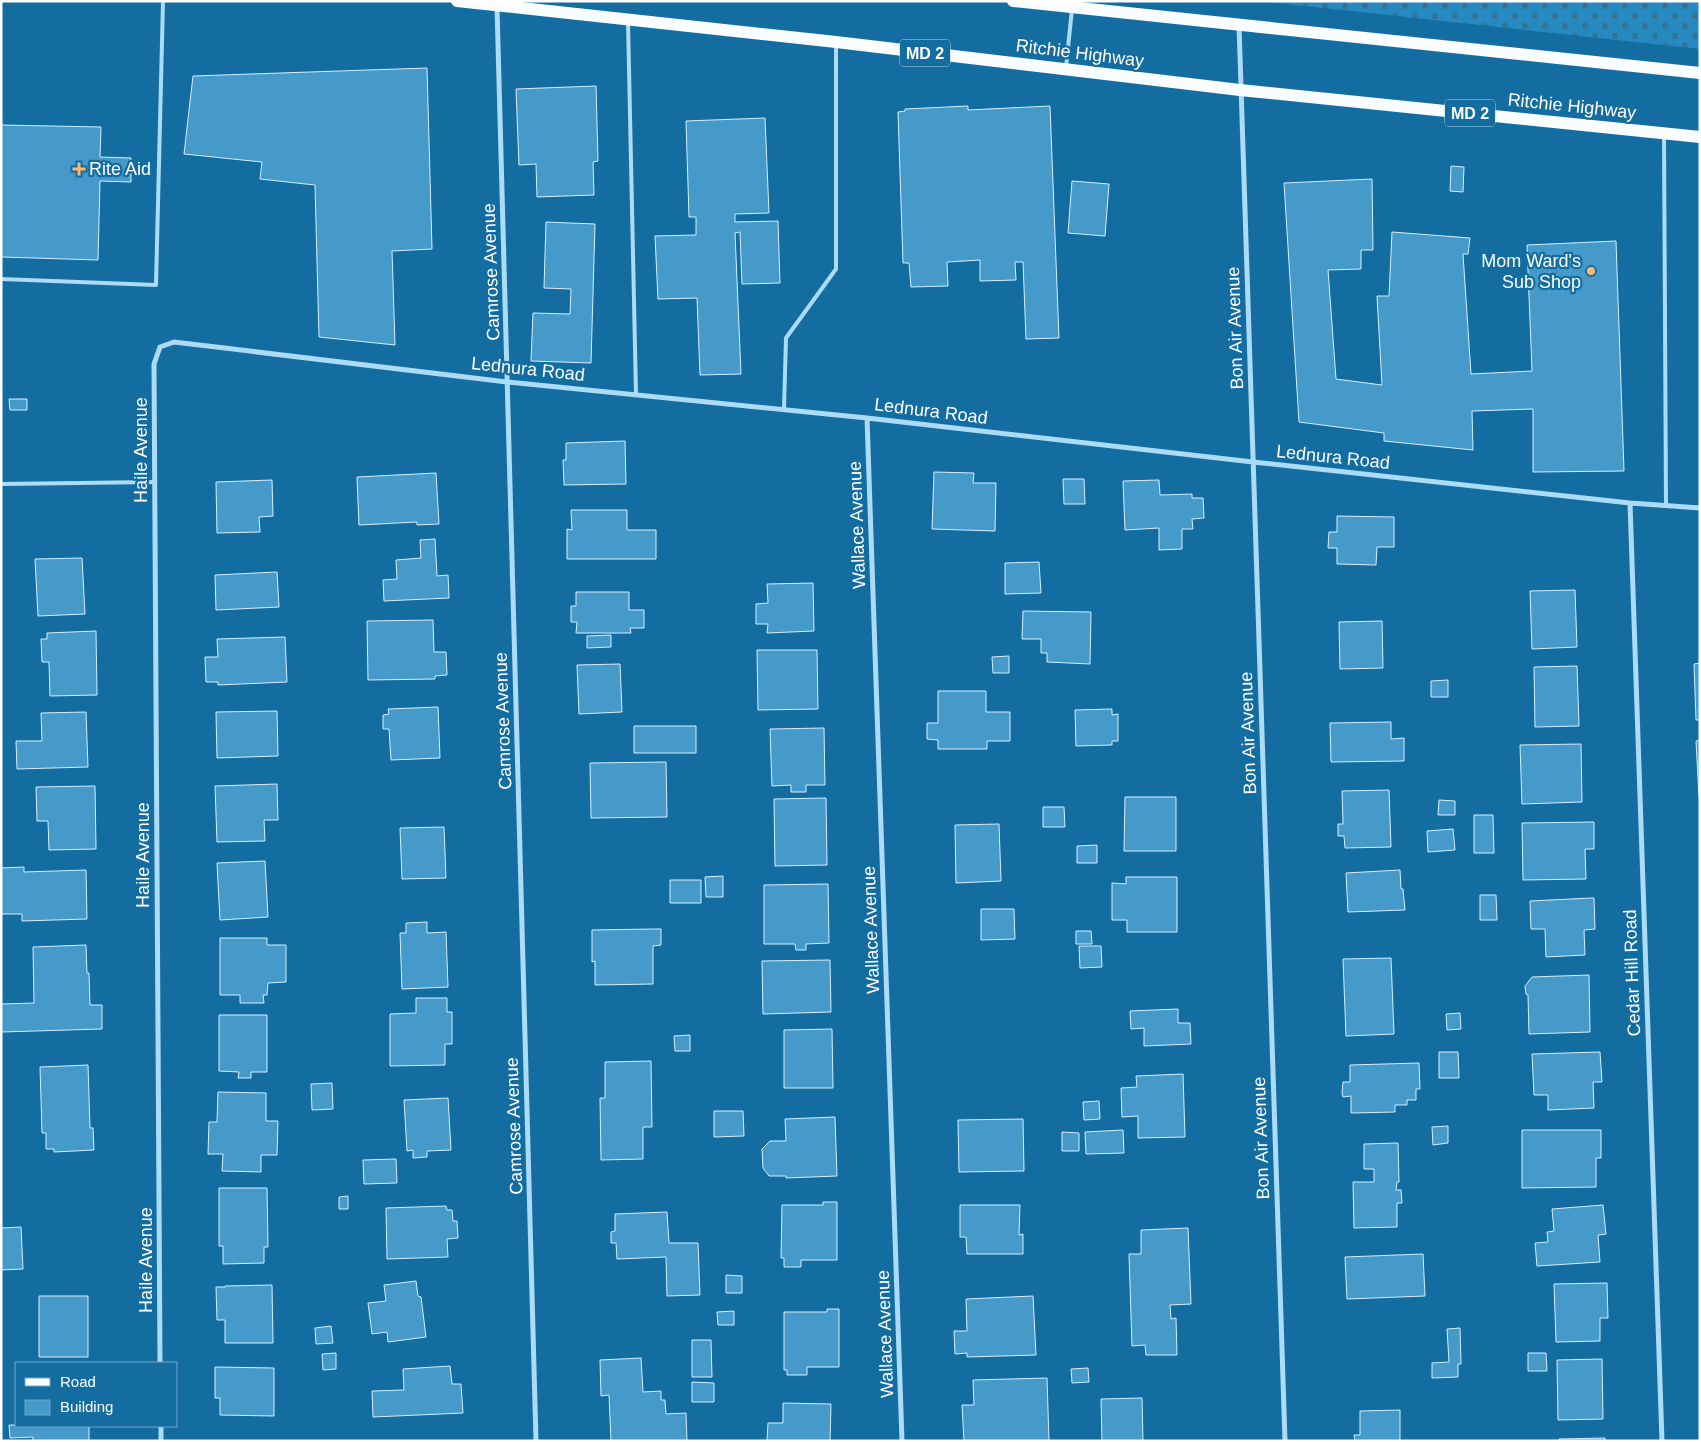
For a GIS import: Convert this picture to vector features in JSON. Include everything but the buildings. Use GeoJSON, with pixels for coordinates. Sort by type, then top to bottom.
{"type":"FeatureCollection","features":[{"type":"Feature","properties":{"kind":"main road","name":"Ritchie Highway"},"geometry":{"type":"LineString","coordinates":[[457,1],[497,3],[628,20],[836,42],[1240,90],[1700,137]]}},
{"type":"Feature","properties":{"kind":"main road"},"geometry":{"type":"LineString","coordinates":[[1013,1],[1072,4],[1239,25],[1700,72]]}},
{"type":"Feature","properties":{"kind":"street","name":"Camrose Avenue"},"geometry":{"type":"LineString","coordinates":[[497,3],[536,1441]]}},
{"type":"Feature","properties":{"kind":"street","name":"Bon Air Avenue"},"geometry":{"type":"LineString","coordinates":[[1239,25],[1285,1441]]}},
{"type":"Feature","properties":{"kind":"street","name":"Lednura Road"},"geometry":{"type":"LineString","coordinates":[[160,347],[174,342],[507,382],[784,409],[1630,503],[1700,508]]}},
{"type":"Feature","properties":{"kind":"street","name":"Haile Avenue"},"geometry":{"type":"LineString","coordinates":[[160,347],[154,364],[160,1362]]}},
{"type":"Feature","properties":{"kind":"street","name":"Wallace Avenue"},"geometry":{"type":"LineString","coordinates":[[867,418],[902,1441]]}},
{"type":"Feature","properties":{"kind":"street","name":"Cedar Hill Road"},"geometry":{"type":"LineString","coordinates":[[1630,503],[1662,1441]]}},
{"type":"Feature","properties":{"kind":"street"},"geometry":{"type":"LineString","coordinates":[[161,1427],[161,1441]]}},
{"type":"Feature","properties":{"kind":"lane"},"geometry":{"type":"LineString","coordinates":[[1,278],[156,284],[163,1]]}},
{"type":"Feature","properties":{"kind":"lane"},"geometry":{"type":"LineString","coordinates":[[1066,69],[1072,4]]}},
{"type":"Feature","properties":{"kind":"lane"},"geometry":{"type":"LineString","coordinates":[[628,20],[636,394]]}},
{"type":"Feature","properties":{"kind":"lane"},"geometry":{"type":"LineString","coordinates":[[784,409],[786,338],[836,269],[836,42]]}},
{"type":"Feature","properties":{"kind":"lane"},"geometry":{"type":"LineString","coordinates":[[1664,133],[1666,506]]}},
{"type":"Feature","properties":{"kind":"lane"},"geometry":{"type":"LineString","coordinates":[[1,484],[155,482]]}},
{"type":"Feature","properties":{"kind":"green space"},"geometry":{"type":"Polygon","coordinates":[[[1258,1],[1700,1],[1700,49],[1258,1]]]}},
{"type":"Feature","properties":{"kind":"place","name":"Rite Aid"},"geometry":{"type":"Point","coordinates":[79,169]}},
{"type":"Feature","properties":{"kind":"place","name":"Mom Ward's Sub Shop"},"geometry":{"type":"Point","coordinates":[1591,271]}}]}
